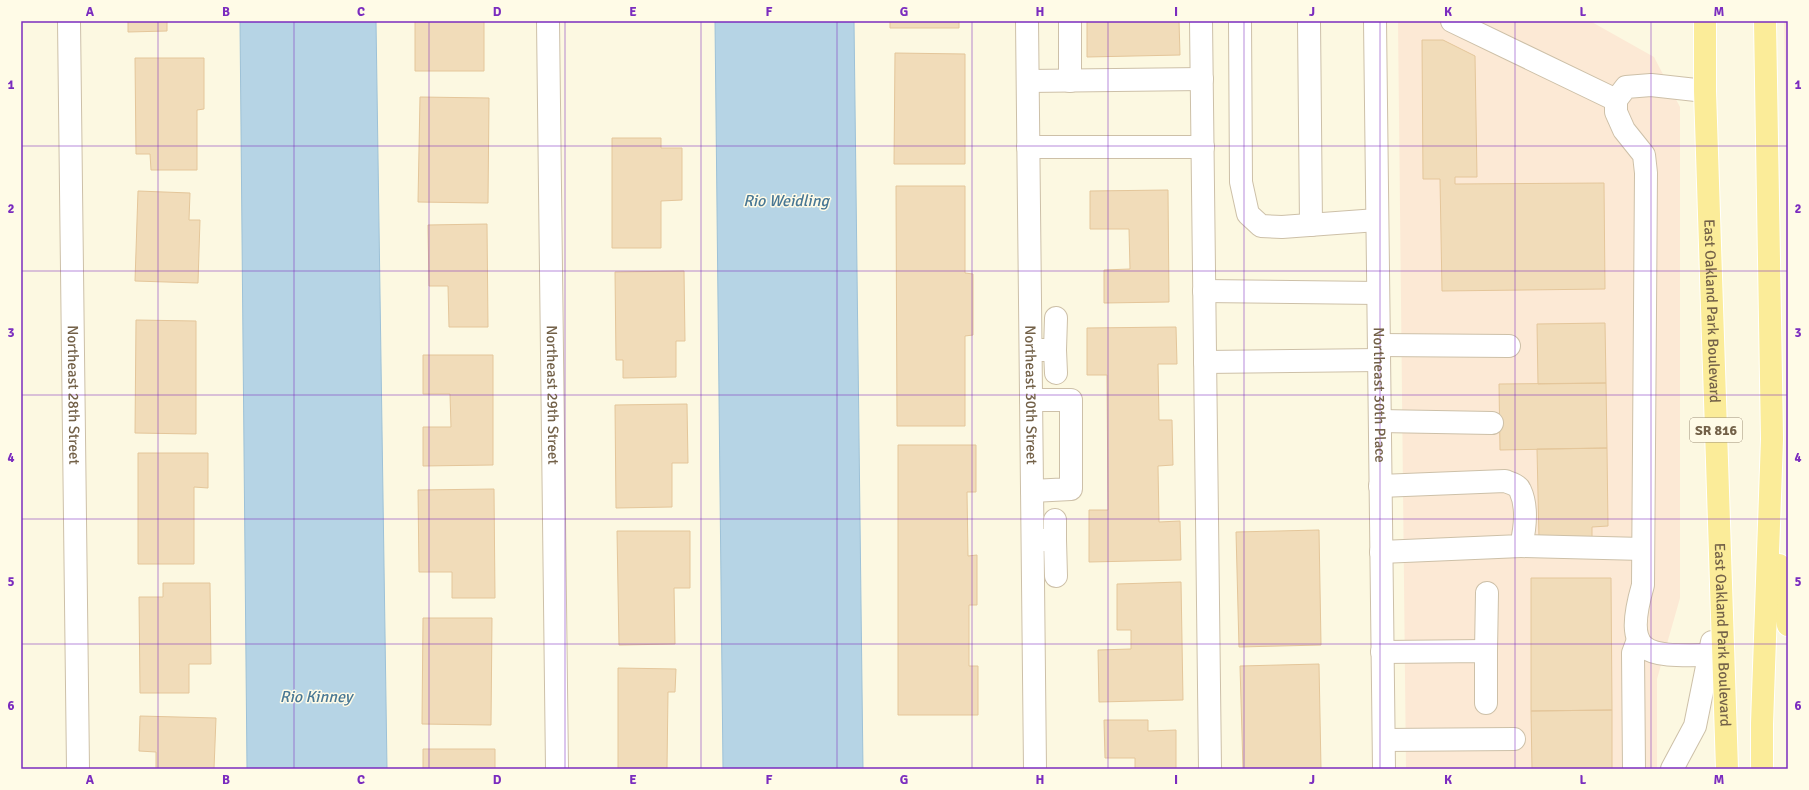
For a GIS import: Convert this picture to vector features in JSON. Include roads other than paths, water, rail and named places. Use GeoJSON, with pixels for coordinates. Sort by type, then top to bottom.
{"type":"FeatureCollection","features":[{"type":"Feature","properties":{"kind":"main road","name":"East Oakland Park Boulevard"},"geometry":{"type":"LineString","coordinates":[[1705,21],[1705,91],[1727,769]]}},
{"type":"Feature","properties":{"kind":"main road"},"geometry":{"type":"LineString","coordinates":[[1765,21],[1772,439],[1779,581],[1788,625]]}},
{"type":"Feature","properties":{"kind":"main road"},"geometry":{"type":"LineString","coordinates":[[1762,769],[1762,724],[1772,439]]}},
{"type":"Feature","properties":{"kind":"street","name":"Northeast 28th Street"},"geometry":{"type":"LineString","coordinates":[[69,21],[78,769]]}},
{"type":"Feature","properties":{"kind":"street","name":"Northeast 29th Street"},"geometry":{"type":"LineString","coordinates":[[548,21],[557,769]]}},
{"type":"Feature","properties":{"kind":"street","name":"Northeast 30th Street"},"geometry":{"type":"LineString","coordinates":[[1027,21],[1035,769]]}},
{"type":"Feature","properties":{"kind":"street"},"geometry":{"type":"LineString","coordinates":[[1070,21],[1070,81]]}},
{"type":"Feature","properties":{"kind":"street"},"geometry":{"type":"LineString","coordinates":[[1201,21],[1210,769]]}},
{"type":"Feature","properties":{"kind":"street"},"geometry":{"type":"LineString","coordinates":[[1240,21],[1241,182],[1248,214],[1261,226],[1282,227],[1377,220]]}},
{"type":"Feature","properties":{"kind":"street"},"geometry":{"type":"LineString","coordinates":[[1309,21],[1311,225]]}},
{"type":"Feature","properties":{"kind":"street","name":"Northeast 30th Place"},"geometry":{"type":"LineString","coordinates":[[1375,21],[1384,769]]}},
{"type":"Feature","properties":{"kind":"street"},"geometry":{"type":"LineString","coordinates":[[1452,21],[1616,100]]}},
{"type":"Feature","properties":{"kind":"street"},"geometry":{"type":"LineString","coordinates":[[1028,81],[1202,79]]}},
{"type":"Feature","properties":{"kind":"street"},"geometry":{"type":"LineString","coordinates":[[1634,769],[1633,653],[1638,640],[1635,624],[1637,607],[1643,585],[1646,172],[1644,155],[1624,130],[1616,112],[1616,100],[1626,87],[1652,85],[1705,91]]}},
{"type":"Feature","properties":{"kind":"street"},"geometry":{"type":"LineString","coordinates":[[1028,147],[1203,147]]}},
{"type":"Feature","properties":{"kind":"street"},"geometry":{"type":"LineString","coordinates":[[1204,291],[1378,293]]}},
{"type":"Feature","properties":{"kind":"street"},"geometry":{"type":"LineString","coordinates":[[1056,318],[1056,373]]}},
{"type":"Feature","properties":{"kind":"street"},"geometry":{"type":"LineString","coordinates":[[1205,362],[1509,346]]}},
{"type":"Feature","properties":{"kind":"street"},"geometry":{"type":"LineString","coordinates":[[1031,350],[1055,350]]}},
{"type":"Feature","properties":{"kind":"street"},"geometry":{"type":"LineString","coordinates":[[1031,400],[1071,400],[1071,489],[1032,491]]}},
{"type":"Feature","properties":{"kind":"street"},"geometry":{"type":"LineString","coordinates":[[1380,421],[1492,423]]}},
{"type":"Feature","properties":{"kind":"street"},"geometry":{"type":"LineString","coordinates":[[1380,486],[1505,481],[1515,485],[1520,490],[1525,510],[1525,531],[1521,546]]}},
{"type":"Feature","properties":{"kind":"street"},"geometry":{"type":"LineString","coordinates":[[1033,540],[1055,530],[1056,576]]}},
{"type":"Feature","properties":{"kind":"street"},"geometry":{"type":"LineString","coordinates":[[1381,552],[1521,546],[1643,549]]}},
{"type":"Feature","properties":{"kind":"street"},"geometry":{"type":"LineString","coordinates":[[1486,703],[1488,593]]}},
{"type":"Feature","properties":{"kind":"street"},"geometry":{"type":"LineString","coordinates":[[1672,769],[1695,726],[1721,600]]}},
{"type":"Feature","properties":{"kind":"street"},"geometry":{"type":"LineString","coordinates":[[1638,640],[1649,652],[1661,655],[1710,655]]}},
{"type":"Feature","properties":{"kind":"street"},"geometry":{"type":"LineString","coordinates":[[1382,652],[1486,651]]}},
{"type":"Feature","properties":{"kind":"street"},"geometry":{"type":"LineString","coordinates":[[1384,740],[1514,739]]}},
{"type":"Feature","properties":{"kind":"water","name":"Rio Kinney"},"geometry":{"type":"Polygon","coordinates":[[[240,21],[376,21],[387,769],[247,769],[240,21]]]}},
{"type":"Feature","properties":{"kind":"water","name":"Rio Weidling"},"geometry":{"type":"Polygon","coordinates":[[[715,21],[854,21],[863,769],[723,769],[715,21]]]}}]}
